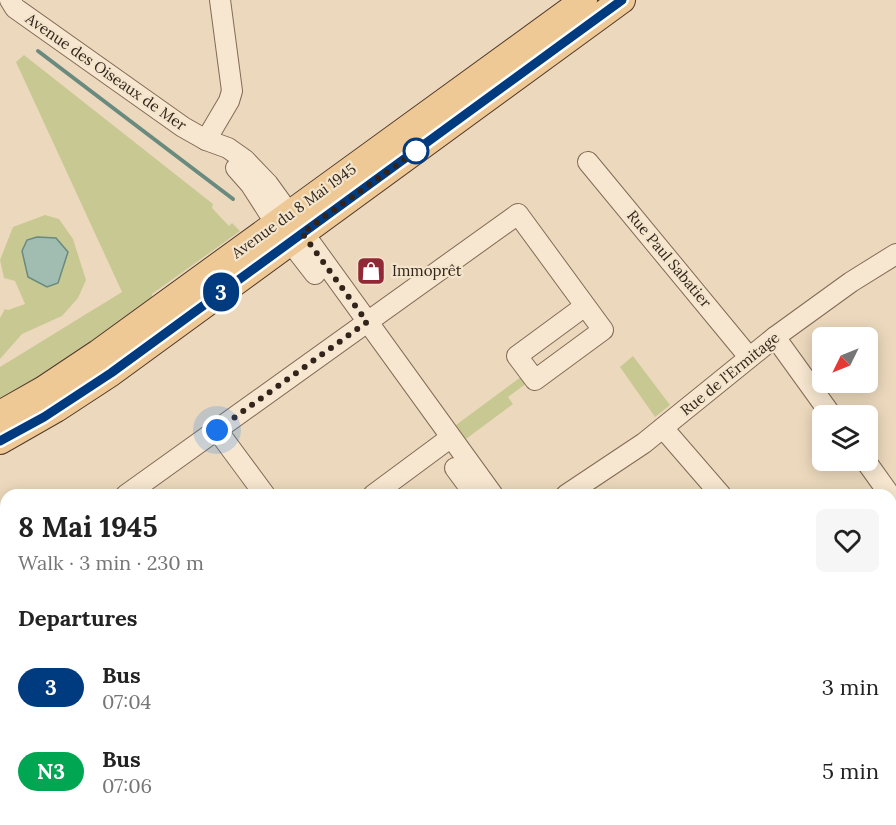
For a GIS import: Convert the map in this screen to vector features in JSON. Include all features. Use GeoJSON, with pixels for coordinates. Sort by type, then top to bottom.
{"type":"FeatureCollection","features":[{"type":"Feature","properties":{"kind":"main road","name":"Avenue du 8 Mai 1945"},"geometry":{"type":"LineString","coordinates":[[0,441],[40,419],[111,373],[290,228],[584,0]]}},
{"type":"Feature","properties":{"kind":"main road","name":"Avenue du 8 Mai 1945"},"geometry":{"type":"LineString","coordinates":[[0,414],[44,389],[290,228],[622,0]]}},
{"type":"Feature","properties":{"kind":"street"},"geometry":{"type":"LineString","coordinates":[[206,140],[229,101],[232,91],[220,0]]}},
{"type":"Feature","properties":{"kind":"street","name":"Avenue des Oiseaux de Mer"},"geometry":{"type":"LineString","coordinates":[[12,7],[175,122],[206,140],[228,148],[245,160],[268,184],[290,228],[445,442],[472,489]]}},
{"type":"Feature","properties":{"kind":"street","name":"Rue Paul Sabatier"},"geometry":{"type":"LineString","coordinates":[[588,162],[749,357]]}},
{"type":"Feature","properties":{"kind":"street"},"geometry":{"type":"LineString","coordinates":[[134,489],[518,214],[585,306]]}},
{"type":"Feature","properties":{"kind":"street","name":"Rue de l'Ermitage"},"geometry":{"type":"LineString","coordinates":[[575,489],[663,428],[775,337],[851,282],[896,254]]}},
{"type":"Feature","properties":{"kind":"street"},"geometry":{"type":"LineString","coordinates":[[775,337],[824,405]]}},
{"type":"Feature","properties":{"kind":"street"},"geometry":{"type":"LineString","coordinates":[[663,428],[716,489]]}},
{"type":"Feature","properties":{"kind":"street"},"geometry":{"type":"LineString","coordinates":[[217,430],[261,489]]}},
{"type":"Feature","properties":{"kind":"street"},"geometry":{"type":"LineString","coordinates":[[381,489],[445,442]]}},
{"type":"Feature","properties":{"kind":"street","name":"Avenue des Oiseaux de Mer"},"geometry":{"type":"LineString","coordinates":[[445,442],[488,489]]}},
{"type":"Feature","properties":{"kind":"street"},"geometry":{"type":"LineString","coordinates":[[873,471],[885,489]]}},
{"type":"Feature","properties":{"kind":"green space"},"geometry":{"type":"Polygon","coordinates":[[[24,55],[213,204],[212,208],[229,226],[232,223],[240,231],[152,294],[151,305],[0,405],[0,367],[122,292],[16,62],[24,55]]]}},
{"type":"Feature","properties":{"kind":"green space"},"geometry":{"type":"Polygon","coordinates":[[[45,215],[59,219],[73,239],[86,280],[78,298],[62,316],[22,334],[0,359],[0,318],[5,309],[25,304],[15,281],[4,278],[0,260],[13,227],[45,215]]]}},
{"type":"Feature","properties":{"kind":"green space"},"geometry":{"type":"Polygon","coordinates":[[[633,356],[670,405],[655,417],[620,367],[633,356]]]}},
{"type":"Feature","properties":{"kind":"green space"},"geometry":{"type":"Polygon","coordinates":[[[522,376],[527,383],[508,397],[513,404],[466,439],[456,425],[522,376]]]}},
{"type":"Feature","properties":{"kind":"shaded area"},"geometry":{"type":"Polygon","coordinates":[[[37,237],[56,238],[68,252],[58,283],[47,287],[28,277],[22,251],[27,240],[37,237]]]}},
{"type":"Feature","properties":{"kind":"waterway"},"geometry":{"type":"LineString","coordinates":[[38,51],[233,199]]}},
{"type":"Feature","properties":{"kind":"bus line","name":"3"},"geometry":{"type":"LineString","coordinates":[[0,441],[44,417],[111,373],[622,0]]}},
{"type":"Feature","properties":{"kind":"place","name":"Immoprêt"},"geometry":{"type":"Point","coordinates":[371,271]}},
{"type":"Feature","properties":{"kind":"route"},"geometry":{"type":"LineString","coordinates":[[217,430],[367,322],[302,233],[423,146],[416,151]]}}]}
